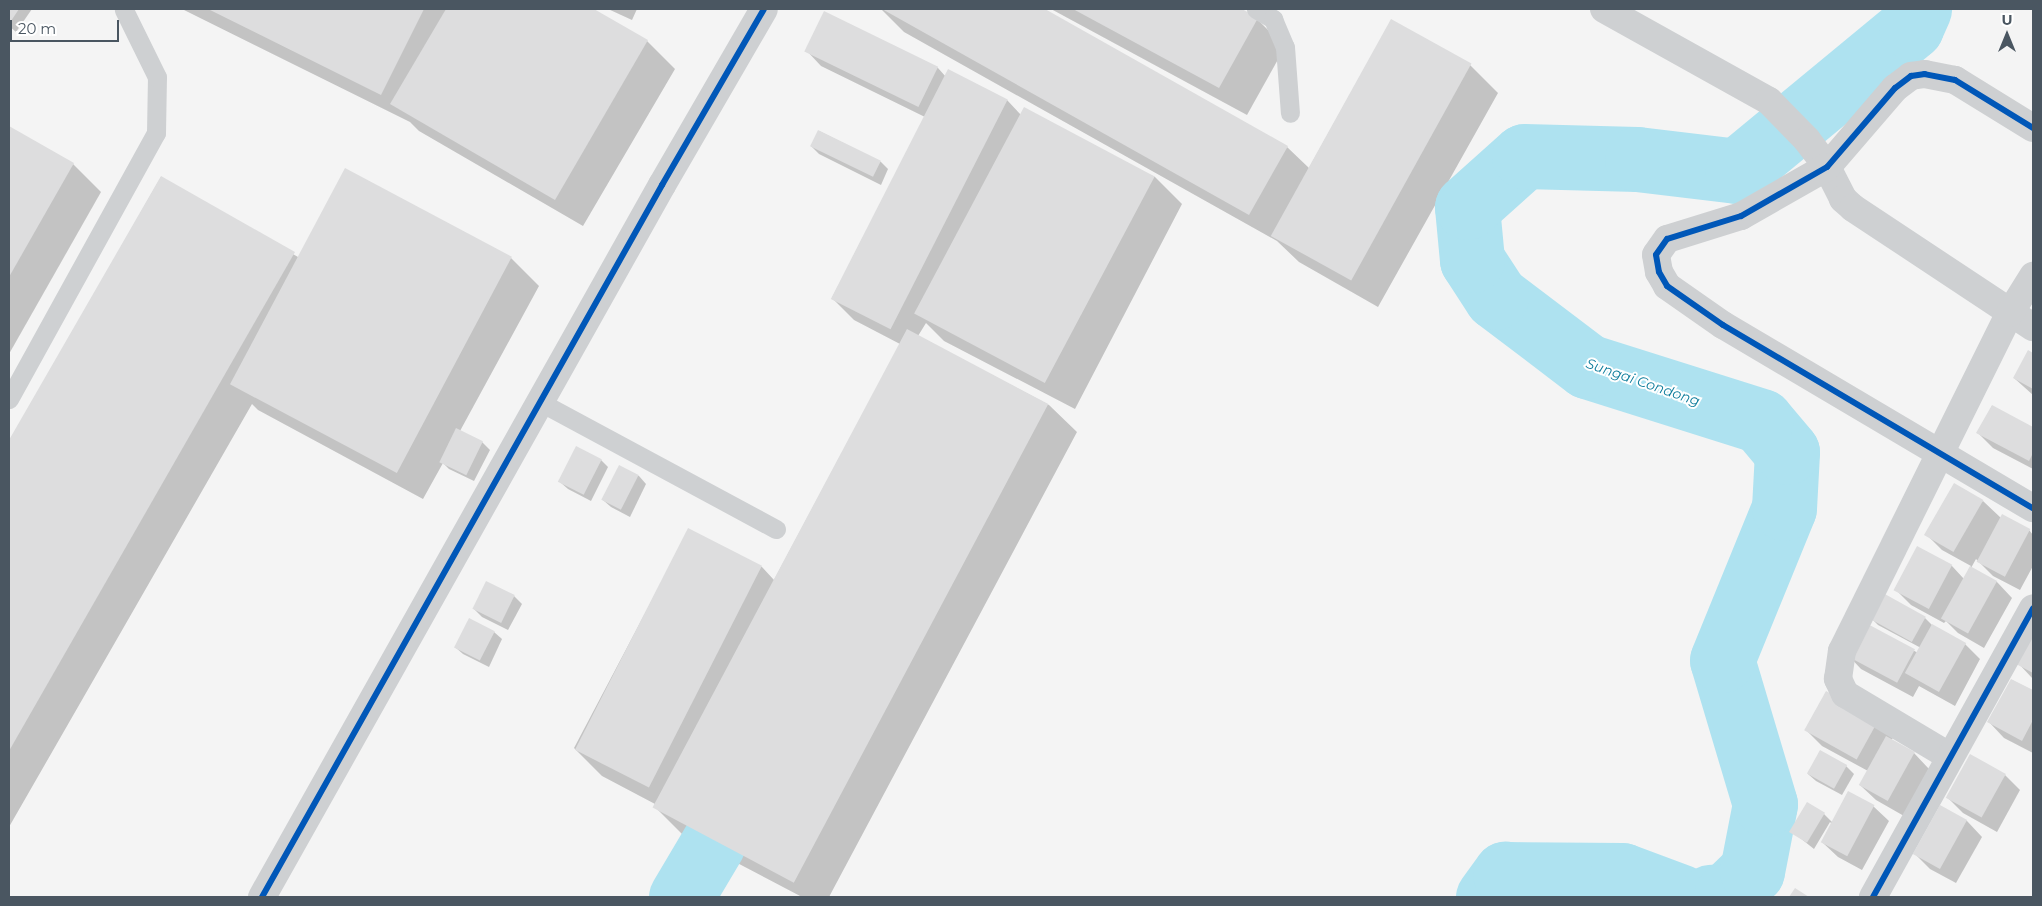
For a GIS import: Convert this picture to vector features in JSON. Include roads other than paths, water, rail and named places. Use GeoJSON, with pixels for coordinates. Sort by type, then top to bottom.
{"type":"FeatureCollection","features":[{"type":"Feature","properties":{"kind":"street"},"geometry":{"type":"LineString","coordinates":[[262,897],[540,402],[764,9]]}},
{"type":"Feature","properties":{"kind":"street"},"geometry":{"type":"LineString","coordinates":[[1604,9],[1769,102],[1807,140],[1827,167],[1843,199],[1853,208],[2033,327]]}},
{"type":"Feature","properties":{"kind":"street"},"geometry":{"type":"LineString","coordinates":[[2033,128],[1956,80],[1925,74],[1911,76],[1895,88],[1827,167],[1741,216],[1667,239],[1656,255],[1659,272],[1667,286],[1723,324],[2033,508]]}},
{"type":"Feature","properties":{"kind":"street"},"geometry":{"type":"LineString","coordinates":[[1949,756],[1845,694],[1838,679],[1842,650],[1942,454],[2010,313],[2033,276]]}},
{"type":"Feature","properties":{"kind":"street"},"geometry":{"type":"LineString","coordinates":[[1873,897],[1949,756],[2033,608]]}},
{"type":"Feature","properties":{"kind":"lane"},"geometry":{"type":"LineString","coordinates":[[1256,9],[1273,20],[1284,47],[1290,113]]}},
{"type":"Feature","properties":{"kind":"lane"},"geometry":{"type":"LineString","coordinates":[[9,399],[156,132],[157,77],[124,10]]}},
{"type":"Feature","properties":{"kind":"lane"},"geometry":{"type":"LineString","coordinates":[[540,402],[776,528]]}},
{"type":"Feature","properties":{"kind":"waterway","name":"Sungai Condong"},"geometry":{"type":"LineString","coordinates":[[1710,897],[1726,896],[1752,871],[1765,804],[1722,660],[1784,508],[1787,452],[1761,421],[1587,366],[1496,297],[1472,260],[1467,207],[1524,156],[1637,159],[1737,171],[1911,27],[1919,9]]}},
{"type":"Feature","properties":{"kind":"waterway"},"geometry":{"type":"LineString","coordinates":[[681,897],[713,843]]}},
{"type":"Feature","properties":{"kind":"waterway"},"geometry":{"type":"LineString","coordinates":[[1488,897],[1505,874],[1622,875],[1681,897]]}}]}
